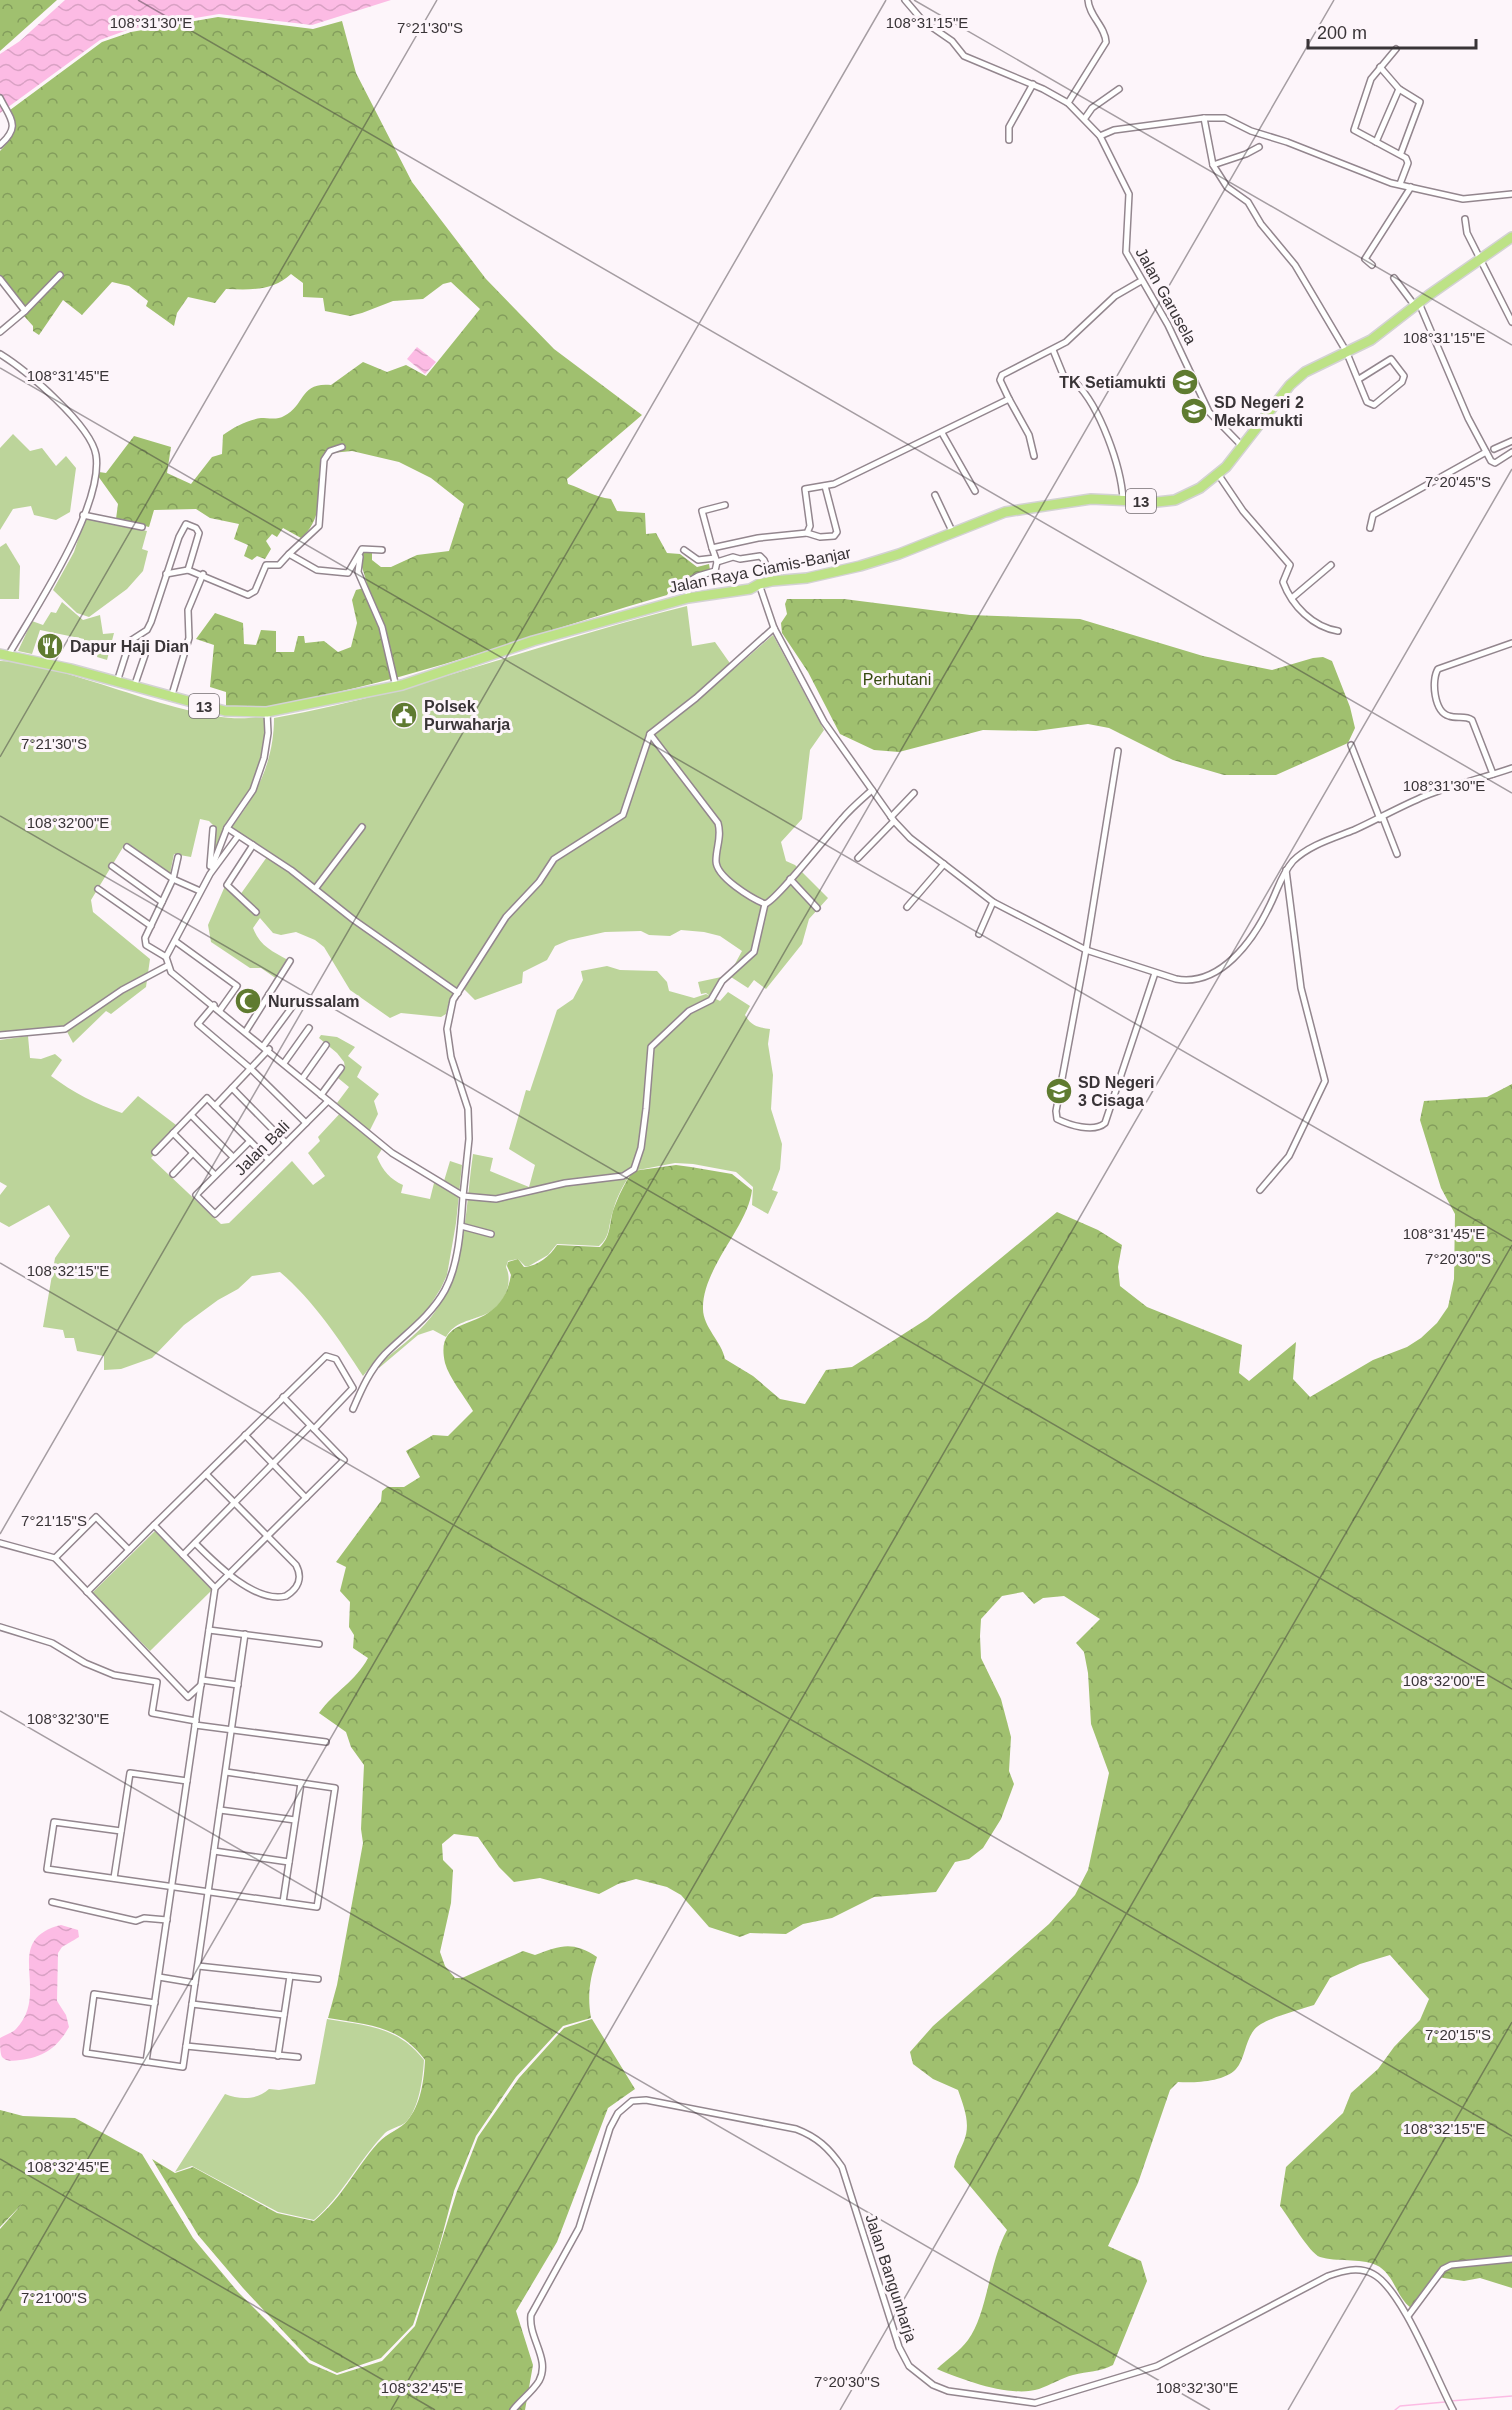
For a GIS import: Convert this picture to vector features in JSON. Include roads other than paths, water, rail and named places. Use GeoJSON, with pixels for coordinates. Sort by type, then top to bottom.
{"type":"FeatureCollection","features":[{"type":"Feature","properties":{"kind":"highway","name":"Jalan Raya Ciamis-Banjar"},"geometry":{"type":"LineString","coordinates":[[5,654],[233,712],[267,712],[396,687],[534,640],[688,598],[750,590],[759,584],[772,581],[807,578],[860,566],[899,554],[990,516],[1091,499],[1166,502],[1186,496],[1218,474],[1243,447],[1298,377],[1320,362],[1371,340],[1417,304],[1512,237]]}},
{"type":"Feature","properties":{"kind":"street","name":"Jalan Garusela"},"geometry":{"type":"LineString","coordinates":[[905,0],[923,21],[952,41],[964,56],[1033,84],[1068,103],[1100,136],[1129,194],[1125,248],[1141,281],[1168,325],[1209,412],[1243,447]]}},
{"type":"Feature","properties":{"kind":"street"},"geometry":{"type":"LineString","coordinates":[[1068,103],[1106,42],[1106,35],[1090,10],[1088,0]]}},
{"type":"Feature","properties":{"kind":"street"},"geometry":{"type":"LineString","coordinates":[[1396,49],[1371,79],[1354,130],[1401,153],[1408,163],[1400,184]]}},
{"type":"Feature","properties":{"kind":"street"},"geometry":{"type":"LineString","coordinates":[[1380,67],[1399,89],[1420,102],[1401,153]]}},
{"type":"Feature","properties":{"kind":"street"},"geometry":{"type":"LineString","coordinates":[[1009,140],[1013,120],[1033,84]]}},
{"type":"Feature","properties":{"kind":"street"},"geometry":{"type":"LineString","coordinates":[[1085,118],[1092,108],[1119,89]]}},
{"type":"Feature","properties":{"kind":"street"},"geometry":{"type":"LineString","coordinates":[[1376,142],[1399,89]]}},
{"type":"Feature","properties":{"kind":"street"},"geometry":{"type":"LineString","coordinates":[[0,98],[10,117],[12,134],[0,145]]}},
{"type":"Feature","properties":{"kind":"street"},"geometry":{"type":"LineString","coordinates":[[1204,118],[1213,165],[1227,187],[1248,202],[1261,224],[1295,265],[1346,351],[1365,398],[1372,405],[1402,382],[1404,376],[1391,360],[1359,379]]}},
{"type":"Feature","properties":{"kind":"street"},"geometry":{"type":"LineString","coordinates":[[1100,136],[1114,130],[1204,118],[1225,118],[1251,131],[1287,142],[1358,171],[1411,187],[1463,200],[1512,194]]}},
{"type":"Feature","properties":{"kind":"street"},"geometry":{"type":"LineString","coordinates":[[1213,165],[1259,147]]}},
{"type":"Feature","properties":{"kind":"street"},"geometry":{"type":"LineString","coordinates":[[1372,265],[1365,259],[1411,187]]}},
{"type":"Feature","properties":{"kind":"street"},"geometry":{"type":"LineString","coordinates":[[1465,219],[1467,233],[1512,322]]}},
{"type":"Feature","properties":{"kind":"street"},"geometry":{"type":"LineString","coordinates":[[0,332],[26,311],[60,275]]}},
{"type":"Feature","properties":{"kind":"street"},"geometry":{"type":"LineString","coordinates":[[1394,278],[1417,304],[1491,461],[1496,463],[1512,452]]}},
{"type":"Feature","properties":{"kind":"street"},"geometry":{"type":"LineString","coordinates":[[0,279],[26,311]]}},
{"type":"Feature","properties":{"kind":"street"},"geometry":{"type":"LineString","coordinates":[[1034,456],[1029,435],[1000,380],[1002,375],[1053,350],[1071,338],[1115,296],[1141,281]]}},
{"type":"Feature","properties":{"kind":"street"},"geometry":{"type":"LineString","coordinates":[[1053,350],[1064,377],[1075,382],[1091,404],[1120,471],[1123,499]]}},
{"type":"Feature","properties":{"kind":"street"},"geometry":{"type":"LineString","coordinates":[[0,354],[19,364],[67,410],[96,453],[96,470],[83,515],[68,552],[5,654]]}},
{"type":"Feature","properties":{"kind":"street"},"geometry":{"type":"LineString","coordinates":[[807,533],[810,526],[804,491],[825,486],[942,433],[1009,399]]}},
{"type":"Feature","properties":{"kind":"street"},"geometry":{"type":"LineString","coordinates":[[942,433],[975,491]]}},
{"type":"Feature","properties":{"kind":"street"},"geometry":{"type":"LineString","coordinates":[[1494,449],[1512,441]]}},
{"type":"Feature","properties":{"kind":"street"},"geometry":{"type":"LineString","coordinates":[[166,574],[188,570],[203,574],[236,591],[252,595],[266,565],[279,565],[299,542],[319,525],[324,460],[330,451],[342,447]]}},
{"type":"Feature","properties":{"kind":"street"},"geometry":{"type":"LineString","coordinates":[[1370,528],[1373,515],[1486,452]]}},
{"type":"Feature","properties":{"kind":"street"},"geometry":{"type":"LineString","coordinates":[[1218,474],[1243,511],[1290,565],[1283,582],[1292,598],[1312,623],[1338,631]]}},
{"type":"Feature","properties":{"kind":"street"},"geometry":{"type":"LineString","coordinates":[[712,548],[758,538],[807,533],[820,537],[834,536],[837,532],[825,486]]}},
{"type":"Feature","properties":{"kind":"street"},"geometry":{"type":"LineString","coordinates":[[935,495],[952,531]]}},
{"type":"Feature","properties":{"kind":"street"},"geometry":{"type":"LineString","coordinates":[[688,598],[686,586],[688,582],[698,576],[714,572],[716,560],[702,511],[726,505]]}},
{"type":"Feature","properties":{"kind":"street"},"geometry":{"type":"LineString","coordinates":[[83,515],[142,527]]}},
{"type":"Feature","properties":{"kind":"street"},"geometry":{"type":"LineString","coordinates":[[117,682],[130,641],[147,630],[151,622],[179,537],[186,524],[196,528],[199,533],[188,570]]}},
{"type":"Feature","properties":{"kind":"street"},"geometry":{"type":"LineString","coordinates":[[289,555],[317,570],[348,573],[362,549]]}},
{"type":"Feature","properties":{"kind":"street"},"geometry":{"type":"LineString","coordinates":[[362,549],[382,550]]}},
{"type":"Feature","properties":{"kind":"street"},"geometry":{"type":"LineString","coordinates":[[362,549],[358,572],[382,627],[396,687]]}},
{"type":"Feature","properties":{"kind":"street"},"geometry":{"type":"LineString","coordinates":[[684,550],[698,560],[760,556],[772,581]]}},
{"type":"Feature","properties":{"kind":"street"},"geometry":{"type":"LineString","coordinates":[[1292,598],[1331,565]]}},
{"type":"Feature","properties":{"kind":"street"},"geometry":{"type":"LineString","coordinates":[[171,698],[189,638],[188,610],[203,574]]}},
{"type":"Feature","properties":{"kind":"street"},"geometry":{"type":"LineString","coordinates":[[759,584],[774,628],[828,729],[893,819],[922,848],[993,902],[1086,950],[1176,979],[1196,980],[1215,973],[1234,958],[1270,905],[1286,870],[1307,850],[1425,796],[1512,768]]}},
{"type":"Feature","properties":{"kind":"street"},"geometry":{"type":"LineString","coordinates":[[353,1408],[365,1379],[375,1365],[427,1315],[444,1291],[461,1226],[469,1139],[468,1109],[451,1057],[447,1029],[448,1015],[458,993],[506,917],[539,882],[554,859],[623,815],[650,734],[696,698],[774,628]]}},
{"type":"Feature","properties":{"kind":"street"},"geometry":{"type":"LineString","coordinates":[[1493,774],[1472,720],[1468,717],[1450,717],[1442,711],[1434,677],[1438,669],[1512,643]]}},
{"type":"Feature","properties":{"kind":"street"},"geometry":{"type":"LineString","coordinates":[[134,687],[145,655]]}},
{"type":"Feature","properties":{"kind":"street"},"geometry":{"type":"LineString","coordinates":[[210,874],[227,828],[253,790],[264,758],[268,733],[267,712]]}},
{"type":"Feature","properties":{"kind":"street"},"geometry":{"type":"LineString","coordinates":[[650,734],[718,823],[720,832],[716,859],[719,872],[765,904]]}},
{"type":"Feature","properties":{"kind":"street"},"geometry":{"type":"LineString","coordinates":[[1352,745],[1397,854]]}},
{"type":"Feature","properties":{"kind":"street"},"geometry":{"type":"LineString","coordinates":[[1118,751],[1086,950],[1068,1041],[1057,1119],[1097,1128],[1104,1123],[1115,1098],[1155,973]]}},
{"type":"Feature","properties":{"kind":"street"},"geometry":{"type":"LineString","coordinates":[[238,836],[210,874],[166,957],[167,966],[171,972],[266,1047],[327,1101],[392,1153],[463,1196],[496,1199],[517,1196],[548,1186],[623,1176],[634,1169],[641,1148],[651,1047],[688,1011],[711,1000],[722,981],[754,952],[765,904],[776,896],[845,815],[872,790]]}},
{"type":"Feature","properties":{"kind":"street"},"geometry":{"type":"LineString","coordinates":[[858,858],[914,793]]}},
{"type":"Feature","properties":{"kind":"street"},"geometry":{"type":"LineString","coordinates":[[315,889],[362,827]]}},
{"type":"Feature","properties":{"kind":"street"},"geometry":{"type":"LineString","coordinates":[[210,874],[213,828]]}},
{"type":"Feature","properties":{"kind":"street"},"geometry":{"type":"LineString","coordinates":[[227,828],[458,993]]}},
{"type":"Feature","properties":{"kind":"street"},"geometry":{"type":"LineString","coordinates":[[253,845],[227,885],[256,912]]}},
{"type":"Feature","properties":{"kind":"street"},"geometry":{"type":"LineString","coordinates":[[127,847],[173,879],[200,891]]}},
{"type":"Feature","properties":{"kind":"street"},"geometry":{"type":"LineString","coordinates":[[166,957],[146,945],[145,938],[173,879],[178,857]]}},
{"type":"Feature","properties":{"kind":"street"},"geometry":{"type":"LineString","coordinates":[[907,907],[944,864]]}},
{"type":"Feature","properties":{"kind":"street"},"geometry":{"type":"LineString","coordinates":[[112,867],[162,902]]}},
{"type":"Feature","properties":{"kind":"street"},"geometry":{"type":"LineString","coordinates":[[1260,1190],[1289,1156],[1325,1081],[1300,988],[1286,870]]}},
{"type":"Feature","properties":{"kind":"street"},"geometry":{"type":"LineString","coordinates":[[790,879],[818,908]]}},
{"type":"Feature","properties":{"kind":"street"},"geometry":{"type":"LineString","coordinates":[[98,889],[151,926]]}},
{"type":"Feature","properties":{"kind":"street"},"geometry":{"type":"LineString","coordinates":[[979,934],[993,902]]}},
{"type":"Feature","properties":{"kind":"street"},"geometry":{"type":"LineString","coordinates":[[175,940],[235,984],[237,989],[198,1024],[251,1069],[306,1123]]}},
{"type":"Feature","properties":{"kind":"street"},"geometry":{"type":"LineString","coordinates":[[246,1031],[290,961]]}},
{"type":"Feature","properties":{"kind":"street"},"geometry":{"type":"LineString","coordinates":[[0,1035],[65,1029],[122,990],[167,966]]}},
{"type":"Feature","properties":{"kind":"street"},"geometry":{"type":"LineString","coordinates":[[215,1106],[251,1069],[291,1008],[269,994]]}},
{"type":"Feature","properties":{"kind":"street"},"geometry":{"type":"LineString","coordinates":[[284,1063],[309,1028]]}},
{"type":"Feature","properties":{"kind":"street"},"geometry":{"type":"LineString","coordinates":[[302,1079],[326,1046]]}},
{"type":"Feature","properties":{"kind":"street"},"geometry":{"type":"LineString","coordinates":[[321,1095],[341,1068]]}},
{"type":"Feature","properties":{"kind":"street"},"geometry":{"type":"LineString","coordinates":[[232,1088],[286,1143]]}},
{"type":"Feature","properties":{"kind":"street"},"geometry":{"type":"LineString","coordinates":[[155,1152],[207,1098],[269,1160]]}},
{"type":"Feature","properties":{"kind":"street"},"geometry":{"type":"LineString","coordinates":[[1115,1098],[1131,1104]]}},
{"type":"Feature","properties":{"kind":"street","name":"Jalan Bali"},"geometry":{"type":"LineString","coordinates":[[215,1175],[196,1195],[215,1214],[327,1101]]}},
{"type":"Feature","properties":{"kind":"street"},"geometry":{"type":"LineString","coordinates":[[190,1115],[233,1157]]}},
{"type":"Feature","properties":{"kind":"street"},"geometry":{"type":"LineString","coordinates":[[173,1133],[215,1175],[250,1141]]}},
{"type":"Feature","properties":{"kind":"street"},"geometry":{"type":"LineString","coordinates":[[174,1174],[193,1153]]}},
{"type":"Feature","properties":{"kind":"street"},"geometry":{"type":"LineString","coordinates":[[461,1226],[491,1234]]}},
{"type":"Feature","properties":{"kind":"street"},"geometry":{"type":"LineString","coordinates":[[87,1592],[324,1357],[336,1359],[353,1389],[273,1464],[183,1555]]}},
{"type":"Feature","properties":{"kind":"street"},"geometry":{"type":"LineString","coordinates":[[146,2062],[215,1587],[344,1460],[283,1397]]}},
{"type":"Feature","properties":{"kind":"street"},"geometry":{"type":"LineString","coordinates":[[245,1435],[306,1498]]}},
{"type":"Feature","properties":{"kind":"street"},"geometry":{"type":"LineString","coordinates":[[195,1543],[227,1576],[273,1597],[286,1596],[293,1591],[299,1580],[298,1568],[206,1474]]}},
{"type":"Feature","properties":{"kind":"street"},"geometry":{"type":"LineString","coordinates":[[55,1558],[96,1517],[129,1550]]}},
{"type":"Feature","properties":{"kind":"street"},"geometry":{"type":"LineString","coordinates":[[154,1525],[215,1587]]}},
{"type":"Feature","properties":{"kind":"street"},"geometry":{"type":"LineString","coordinates":[[0,1543],[55,1558],[198,1707]]}},
{"type":"Feature","properties":{"kind":"street"},"geometry":{"type":"LineString","coordinates":[[0,1627],[52,1643],[85,1663],[114,1675],[157,1682],[152,1713],[232,1730],[326,1742]]}},
{"type":"Feature","properties":{"kind":"street"},"geometry":{"type":"LineString","coordinates":[[209,1630],[319,1644]]}},
{"type":"Feature","properties":{"kind":"street"},"geometry":{"type":"LineString","coordinates":[[155,2002],[94,1994],[86,2053],[183,2067],[245,1634]]}},
{"type":"Feature","properties":{"kind":"street"},"geometry":{"type":"LineString","coordinates":[[188,1697],[202,1682]]}},
{"type":"Feature","properties":{"kind":"street"},"geometry":{"type":"LineString","coordinates":[[202,1682],[238,1685]]}},
{"type":"Feature","properties":{"kind":"street"},"geometry":{"type":"LineString","coordinates":[[121,1831],[54,1822],[47,1869],[317,1907],[334,1788],[226,1772]]}},
{"type":"Feature","properties":{"kind":"street"},"geometry":{"type":"LineString","coordinates":[[114,1878],[130,1773],[187,1782]]}},
{"type":"Feature","properties":{"kind":"street"},"geometry":{"type":"LineString","coordinates":[[283,1902],[301,1783]]}},
{"type":"Feature","properties":{"kind":"street"},"geometry":{"type":"LineString","coordinates":[[220,1810],[295,1821]]}},
{"type":"Feature","properties":{"kind":"street"},"geometry":{"type":"LineString","coordinates":[[214,1851],[289,1862]]}},
{"type":"Feature","properties":{"kind":"street"},"geometry":{"type":"LineString","coordinates":[[52,1902],[136,1921],[144,1918],[167,1920]]}},
{"type":"Feature","properties":{"kind":"street"},"geometry":{"type":"LineString","coordinates":[[198,1966],[318,1979]]}},
{"type":"Feature","properties":{"kind":"street"},"geometry":{"type":"LineString","coordinates":[[278,2056],[290,1976]]}},
{"type":"Feature","properties":{"kind":"street"},"geometry":{"type":"LineString","coordinates":[[159,1977],[195,1983]]}},
{"type":"Feature","properties":{"kind":"street"},"geometry":{"type":"LineString","coordinates":[[192,2004],[284,2015]]}},
{"type":"Feature","properties":{"kind":"street"},"geometry":{"type":"LineString","coordinates":[[186,2046],[298,2057]]}},
{"type":"Feature","properties":{"kind":"street","name":"Jalan Bangunharja"},"geometry":{"type":"LineString","coordinates":[[513,2410],[541,2376],[542,2358],[531,2329],[531,2315],[579,2228],[610,2128],[618,2113],[632,2101],[646,2100],[796,2128],[815,2136],[829,2148],[842,2167],[899,2347],[909,2366],[921,2378],[948,2391],[1035,2403],[1130,2376],[1187,2351],[1328,2276],[1348,2269],[1363,2271],[1382,2280],[1407,2316],[1452,2408]]}},
{"type":"Feature","properties":{"kind":"street"},"geometry":{"type":"LineString","coordinates":[[1407,2316],[1443,2269],[1451,2265],[1512,2259]]}},
{"type":"Feature","properties":{"kind":"water"},"geometry":{"type":"Polygon","coordinates":[[[65,0],[391,0],[312,25],[219,14],[130,29],[100,40],[0,113],[0,54],[20,41],[65,0]]]}},
{"type":"Feature","properties":{"kind":"water"},"geometry":{"type":"Polygon","coordinates":[[[417,347],[436,362],[425,374],[407,359],[417,347]]]}},
{"type":"Feature","properties":{"kind":"water"},"geometry":{"type":"Polygon","coordinates":[[[61,1925],[78,1930],[79,1937],[62,1947],[58,1953],[57,2001],[66,2015],[69,2027],[60,2041],[43,2054],[20,2060],[6,2060],[1,2055],[0,2038],[16,2029],[26,2015],[30,1999],[29,1955],[33,1942],[43,1932],[61,1925]]]}},
{"type":"Feature","properties":{"kind":"waterway"},"geometry":{"type":"LineString","coordinates":[[1450,2401],[1512,2396]]}},
{"type":"Feature","properties":{"kind":"waterway"},"geometry":{"type":"LineString","coordinates":[[1395,2410],[1400,2406],[1445,2402]]}},
{"type":"Feature","properties":{"kind":"place","name":"TK Setiamukti"},"geometry":{"type":"Point","coordinates":[1185,382]}},
{"type":"Feature","properties":{"kind":"place","name":"SD Negeri 2 Mekarmukti"},"geometry":{"type":"Point","coordinates":[1194,411]}},
{"type":"Feature","properties":{"kind":"place","name":"Dapur Haji Dian"},"geometry":{"type":"Point","coordinates":[50,646]}},
{"type":"Feature","properties":{"kind":"place","name":"Polsek Purwaharja"},"geometry":{"type":"Point","coordinates":[404,715]}},
{"type":"Feature","properties":{"kind":"place","name":"Nurussalam"},"geometry":{"type":"Point","coordinates":[248,1001]}},
{"type":"Feature","properties":{"kind":"place","name":"SD Negeri 3 Cisaga"},"geometry":{"type":"Point","coordinates":[1059,1091]}},
{"type":"Feature","properties":{"kind":"park label","name":"Perhutani"},"geometry":{"type":"Point","coordinates":[897,679]}}]}
